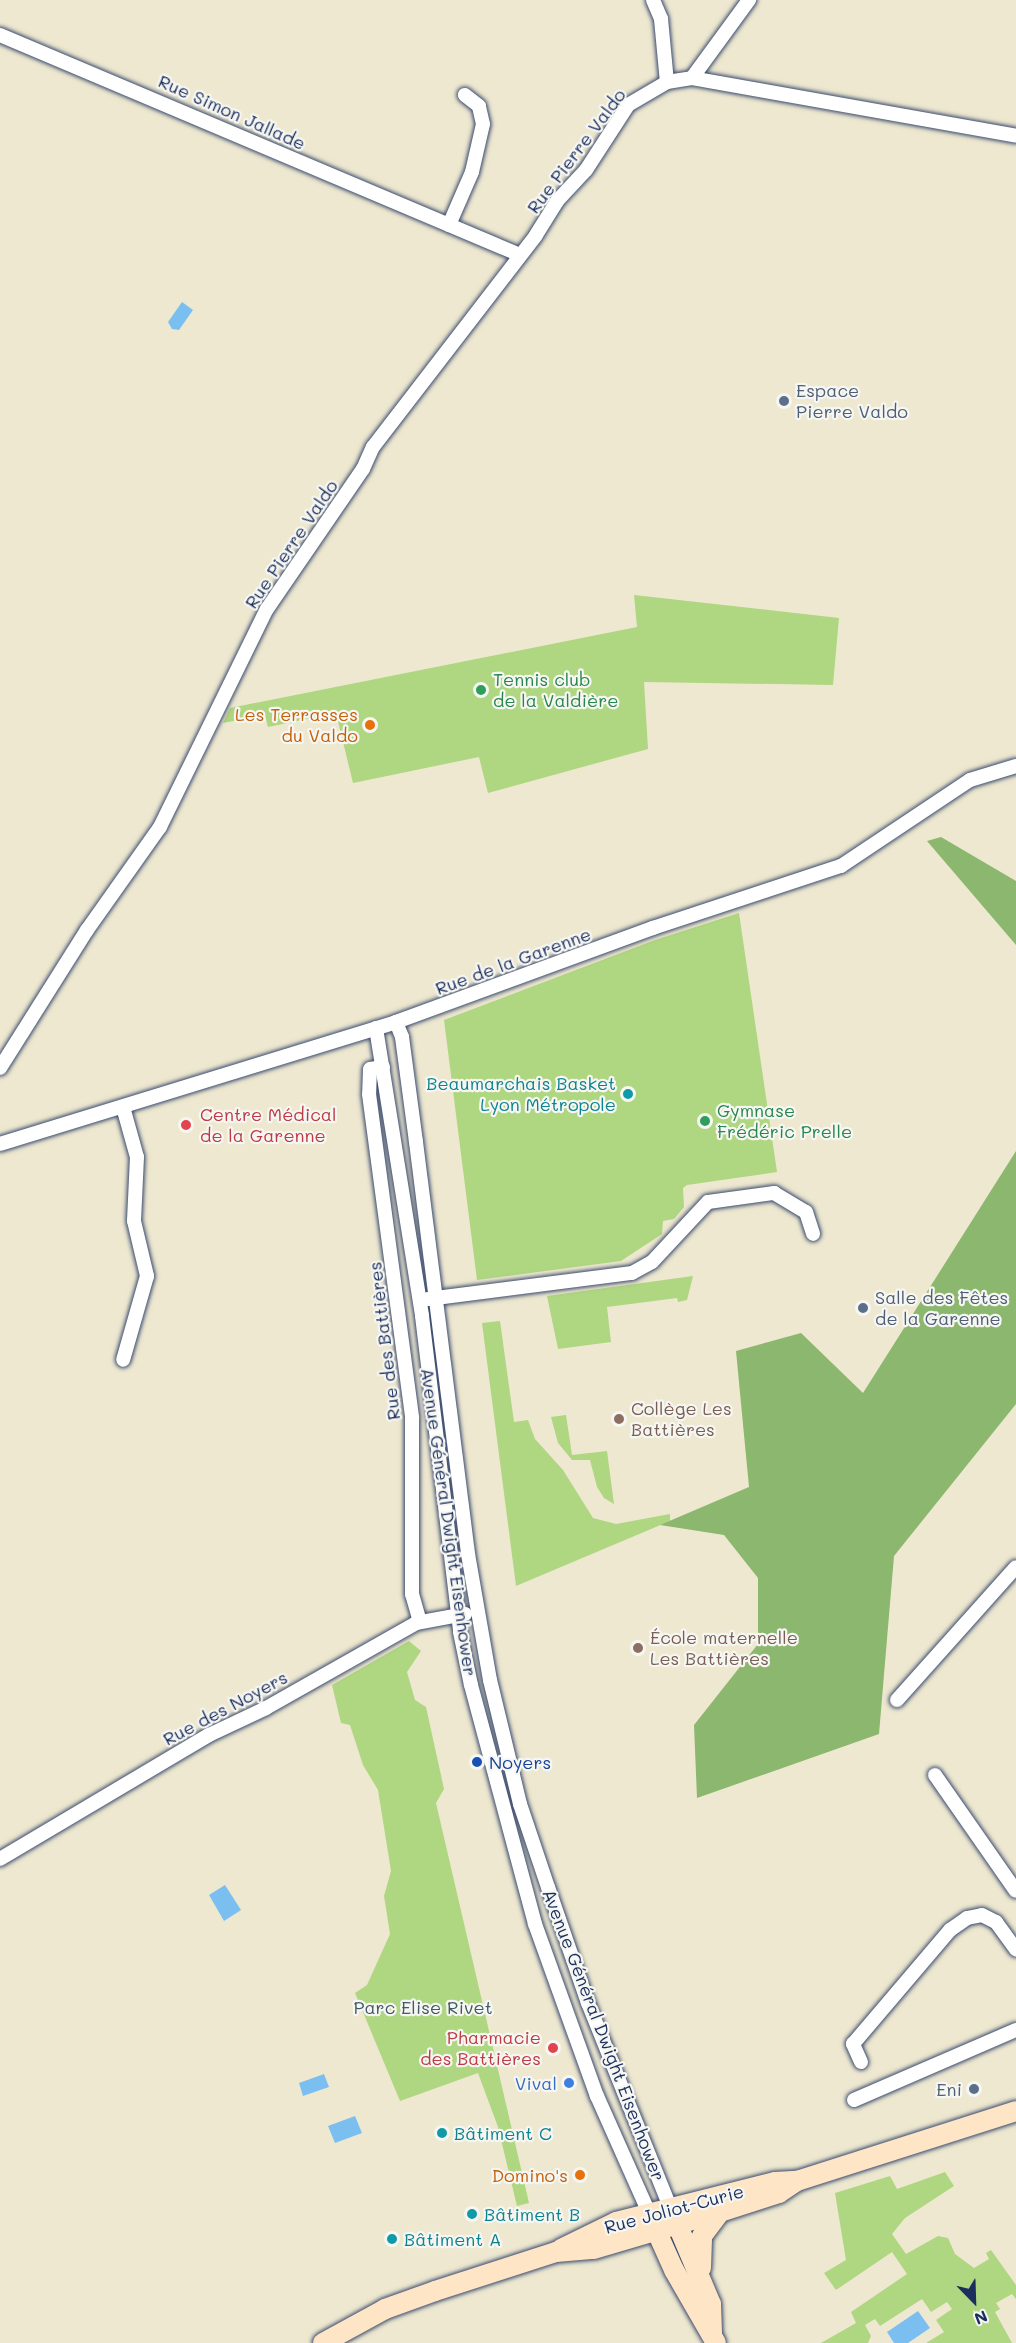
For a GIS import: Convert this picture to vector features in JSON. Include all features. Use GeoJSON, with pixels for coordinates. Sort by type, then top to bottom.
{"type":"FeatureCollection","features":[{"type":"Feature","properties":{"kind":"main road","name":"Rue Joliot-Curie"},"geometry":{"type":"LineString","coordinates":[[323,2343],[385,2309],[556,2252],[585,2234],[652,2222],[775,2182],[797,2181],[1016,2111]]}},
{"type":"Feature","properties":{"kind":"main road","name":"Rue Joliot-Curie"},"geometry":{"type":"LineString","coordinates":[[674,2216],[720,2212],[779,2193],[797,2181]]}},
{"type":"Feature","properties":{"kind":"main road"},"geometry":{"type":"LineString","coordinates":[[703,2285],[698,2248],[706,2226],[720,2212]]}},
{"type":"Feature","properties":{"kind":"main road","name":"Avenue Général Dwight Eisenhower"},"geometry":{"type":"LineString","coordinates":[[674,2216],[711,2304],[714,2338]]}},
{"type":"Feature","properties":{"kind":"main road","name":"Avenue Général Dwight Eisenhower"},"geometry":{"type":"LineString","coordinates":[[652,2222],[696,2311],[714,2338]]}},
{"type":"Feature","properties":{"kind":"street"},"geometry":{"type":"LineString","coordinates":[[653,0],[661,20],[667,82]]}},
{"type":"Feature","properties":{"kind":"street"},"geometry":{"type":"LineString","coordinates":[[692,78],[749,0]]}},
{"type":"Feature","properties":{"kind":"street","name":"Rue Simon Jallade"},"geometry":{"type":"LineString","coordinates":[[0,35],[520,255]]}},
{"type":"Feature","properties":{"kind":"street","name":"Rue Pierre Valdo"},"geometry":{"type":"LineString","coordinates":[[0,1068],[87,930],[160,827],[267,609],[363,469],[373,447],[520,255],[557,201],[586,170],[628,105],[667,82],[692,78],[1016,136]]}},
{"type":"Feature","properties":{"kind":"street"},"geometry":{"type":"LineString","coordinates":[[449,225],[472,172],[483,124],[479,106],[465,95]]}},
{"type":"Feature","properties":{"kind":"street","name":"Rue de la Garenne"},"geometry":{"type":"LineString","coordinates":[[0,1144],[396,1022],[653,928],[841,866],[970,780],[1016,766]]}},
{"type":"Feature","properties":{"kind":"street","name":"Avenue Général Dwight Eisenhower"},"geometry":{"type":"LineString","coordinates":[[396,1022],[403,1046],[477,1613],[520,1804],[588,2003],[674,2216]]}},
{"type":"Feature","properties":{"kind":"street","name":"Avenue Général Dwight Eisenhower"},"geometry":{"type":"LineString","coordinates":[[376,1028],[419,1300],[458,1616],[501,1810],[535,1924],[597,2096],[652,2222]]}},
{"type":"Feature","properties":{"kind":"street","name":"Rue des Battières"},"geometry":{"type":"LineString","coordinates":[[383,1067],[370,1069],[369,1094],[399,1302],[414,1455],[412,1594],[420,1622]]}},
{"type":"Feature","properties":{"kind":"street"},"geometry":{"type":"LineString","coordinates":[[123,1107],[137,1157],[134,1221],[147,1276],[123,1360]]}},
{"type":"Feature","properties":{"kind":"street"},"geometry":{"type":"LineString","coordinates":[[399,1302],[632,1273],[651,1262],[708,1202],[774,1193],[806,1212],[813,1234]]}},
{"type":"Feature","properties":{"kind":"street"},"geometry":{"type":"LineString","coordinates":[[897,1700],[1016,1567]]}},
{"type":"Feature","properties":{"kind":"street","name":"Rue des Noyers"},"geometry":{"type":"LineString","coordinates":[[0,1859],[209,1735],[266,1708],[420,1622],[477,1613]]}},
{"type":"Feature","properties":{"kind":"street"},"geometry":{"type":"LineString","coordinates":[[935,1775],[1016,1891]]}},
{"type":"Feature","properties":{"kind":"street"},"geometry":{"type":"LineString","coordinates":[[861,2062],[853,2044],[950,1930],[967,1918],[982,1915],[996,1922],[1016,1950]]}},
{"type":"Feature","properties":{"kind":"street"},"geometry":{"type":"LineString","coordinates":[[854,2100],[1016,2030]]}},
{"type":"Feature","properties":{"kind":"green space","name":"Tennis club de la Valdière"},"geometry":{"type":"Polygon","coordinates":[[[634,595],[839,618],[833,685],[644,682],[648,749],[488,793],[479,757],[353,783],[336,713],[268,727],[265,715],[223,723],[230,708],[637,627],[634,595]]]}},
{"type":"Feature","properties":{"kind":"green space"},"geometry":{"type":"Polygon","coordinates":[[[941,837],[1016,881],[1016,945],[927,841],[941,837]]]}},
{"type":"Feature","properties":{"kind":"green space"},"geometry":{"type":"Polygon","coordinates":[[[739,913],[777,1172],[687,1185],[683,1188],[684,1207],[674,1219],[663,1221],[662,1234],[621,1261],[477,1280],[444,1020],[655,940],[739,913]]]}},
{"type":"Feature","properties":{"kind":"green space"},"geometry":{"type":"Polygon","coordinates":[[[1016,1151],[1016,1404],[894,1556],[879,1734],[697,1798],[694,1725],[758,1644],[758,1578],[724,1535],[660,1525],[749,1487],[736,1351],[801,1333],[863,1393],[1016,1151]]]}},
{"type":"Feature","properties":{"kind":"green space"},"geometry":{"type":"Polygon","coordinates":[[[693,1276],[687,1300],[678,1302],[677,1298],[607,1307],[611,1342],[558,1349],[547,1296],[693,1276]]]}},
{"type":"Feature","properties":{"kind":"green space"},"geometry":{"type":"Polygon","coordinates":[[[500,1321],[514,1422],[528,1420],[535,1439],[563,1470],[593,1518],[616,1524],[670,1514],[670,1521],[516,1586],[482,1323],[500,1321]]]}},
{"type":"Feature","properties":{"kind":"green space"},"geometry":{"type":"Polygon","coordinates":[[[566,1415],[572,1455],[607,1451],[614,1504],[604,1498],[597,1487],[590,1460],[572,1460],[558,1443],[551,1417],[566,1415]]]}},
{"type":"Feature","properties":{"kind":"green space","name":"Parc Elise Rivet"},"geometry":{"type":"Polygon","coordinates":[[[409,1641],[421,1651],[407,1672],[415,1700],[426,1707],[444,1789],[436,1803],[529,2203],[517,2206],[498,2127],[478,2073],[400,2101],[355,1993],[367,1985],[390,1934],[384,1896],[391,1871],[378,1790],[363,1765],[350,1725],[341,1723],[332,1685],[409,1641]]]}},
{"type":"Feature","properties":{"kind":"green space"},"geometry":{"type":"Polygon","coordinates":[[[945,2172],[954,2186],[905,2218],[892,2234],[906,2254],[938,2236],[948,2238],[955,2254],[974,2268],[989,2259],[986,2253],[991,2250],[1016,2285],[1016,2299],[1012,2294],[996,2303],[1000,2309],[995,2312],[1012,2343],[926,2343],[944,2332],[936,2320],[952,2309],[947,2302],[931,2312],[922,2299],[880,2326],[875,2319],[865,2325],[871,2336],[868,2343],[821,2343],[856,2323],[851,2312],[907,2274],[892,2252],[836,2290],[824,2273],[846,2260],[835,2193],[890,2176],[897,2189],[945,2172]]]}},
{"type":"Feature","properties":{"kind":"water"},"geometry":{"type":"Polygon","coordinates":[[[182,302],[193,310],[179,330],[172,329],[168,322],[182,302]]]}},
{"type":"Feature","properties":{"kind":"water"},"geometry":{"type":"Polygon","coordinates":[[[225,1885],[241,1910],[224,1921],[209,1895],[225,1885]]]}},
{"type":"Feature","properties":{"kind":"water"},"geometry":{"type":"Polygon","coordinates":[[[324,2074],[329,2087],[303,2096],[299,2083],[324,2074]]]}},
{"type":"Feature","properties":{"kind":"water"},"geometry":{"type":"Polygon","coordinates":[[[355,2116],[362,2133],[335,2143],[328,2126],[355,2116]]]}},
{"type":"Feature","properties":{"kind":"water"},"geometry":{"type":"Polygon","coordinates":[[[918,2311],[930,2328],[908,2343],[894,2343],[887,2332],[918,2311]]]}},
{"type":"Feature","properties":{"kind":"place","name":"Espace Pierre Valdo"},"geometry":{"type":"Point","coordinates":[784,401]}},
{"type":"Feature","properties":{"kind":"place","name":"Tennis club de la Valdière"},"geometry":{"type":"Point","coordinates":[481,690]}},
{"type":"Feature","properties":{"kind":"place","name":"Les Terrasses du Valdo"},"geometry":{"type":"Point","coordinates":[370,725]}},
{"type":"Feature","properties":{"kind":"place","name":"Beaumarchais Basket Lyon Métropole"},"geometry":{"type":"Point","coordinates":[628,1094]}},
{"type":"Feature","properties":{"kind":"place","name":"Gymnase Frédéric Prelle"},"geometry":{"type":"Point","coordinates":[705,1121]}},
{"type":"Feature","properties":{"kind":"place","name":"Centre Médical de la Garenne"},"geometry":{"type":"Point","coordinates":[186,1125]}},
{"type":"Feature","properties":{"kind":"place","name":"Salle des Fêtes de la Garenne"},"geometry":{"type":"Point","coordinates":[863,1308]}},
{"type":"Feature","properties":{"kind":"place","name":"Collège Les Battières"},"geometry":{"type":"Point","coordinates":[619,1419]}},
{"type":"Feature","properties":{"kind":"place","name":"École maternelle Les Battières"},"geometry":{"type":"Point","coordinates":[638,1648]}},
{"type":"Feature","properties":{"kind":"place","name":"Noyers"},"geometry":{"type":"Point","coordinates":[477,1762]}},
{"type":"Feature","properties":{"kind":"place","name":"Pharmacie des Battières"},"geometry":{"type":"Point","coordinates":[553,2048]}},
{"type":"Feature","properties":{"kind":"place","name":"Vival"},"geometry":{"type":"Point","coordinates":[569,2083]}},
{"type":"Feature","properties":{"kind":"place","name":"Eni"},"geometry":{"type":"Point","coordinates":[974,2089]}},
{"type":"Feature","properties":{"kind":"place","name":"Bâtiment C"},"geometry":{"type":"Point","coordinates":[442,2133]}},
{"type":"Feature","properties":{"kind":"place","name":"Domino's"},"geometry":{"type":"Point","coordinates":[580,2175]}},
{"type":"Feature","properties":{"kind":"place","name":"Bâtiment B"},"geometry":{"type":"Point","coordinates":[472,2214]}},
{"type":"Feature","properties":{"kind":"place","name":"Bâtiment A"},"geometry":{"type":"Point","coordinates":[392,2239]}}]}
